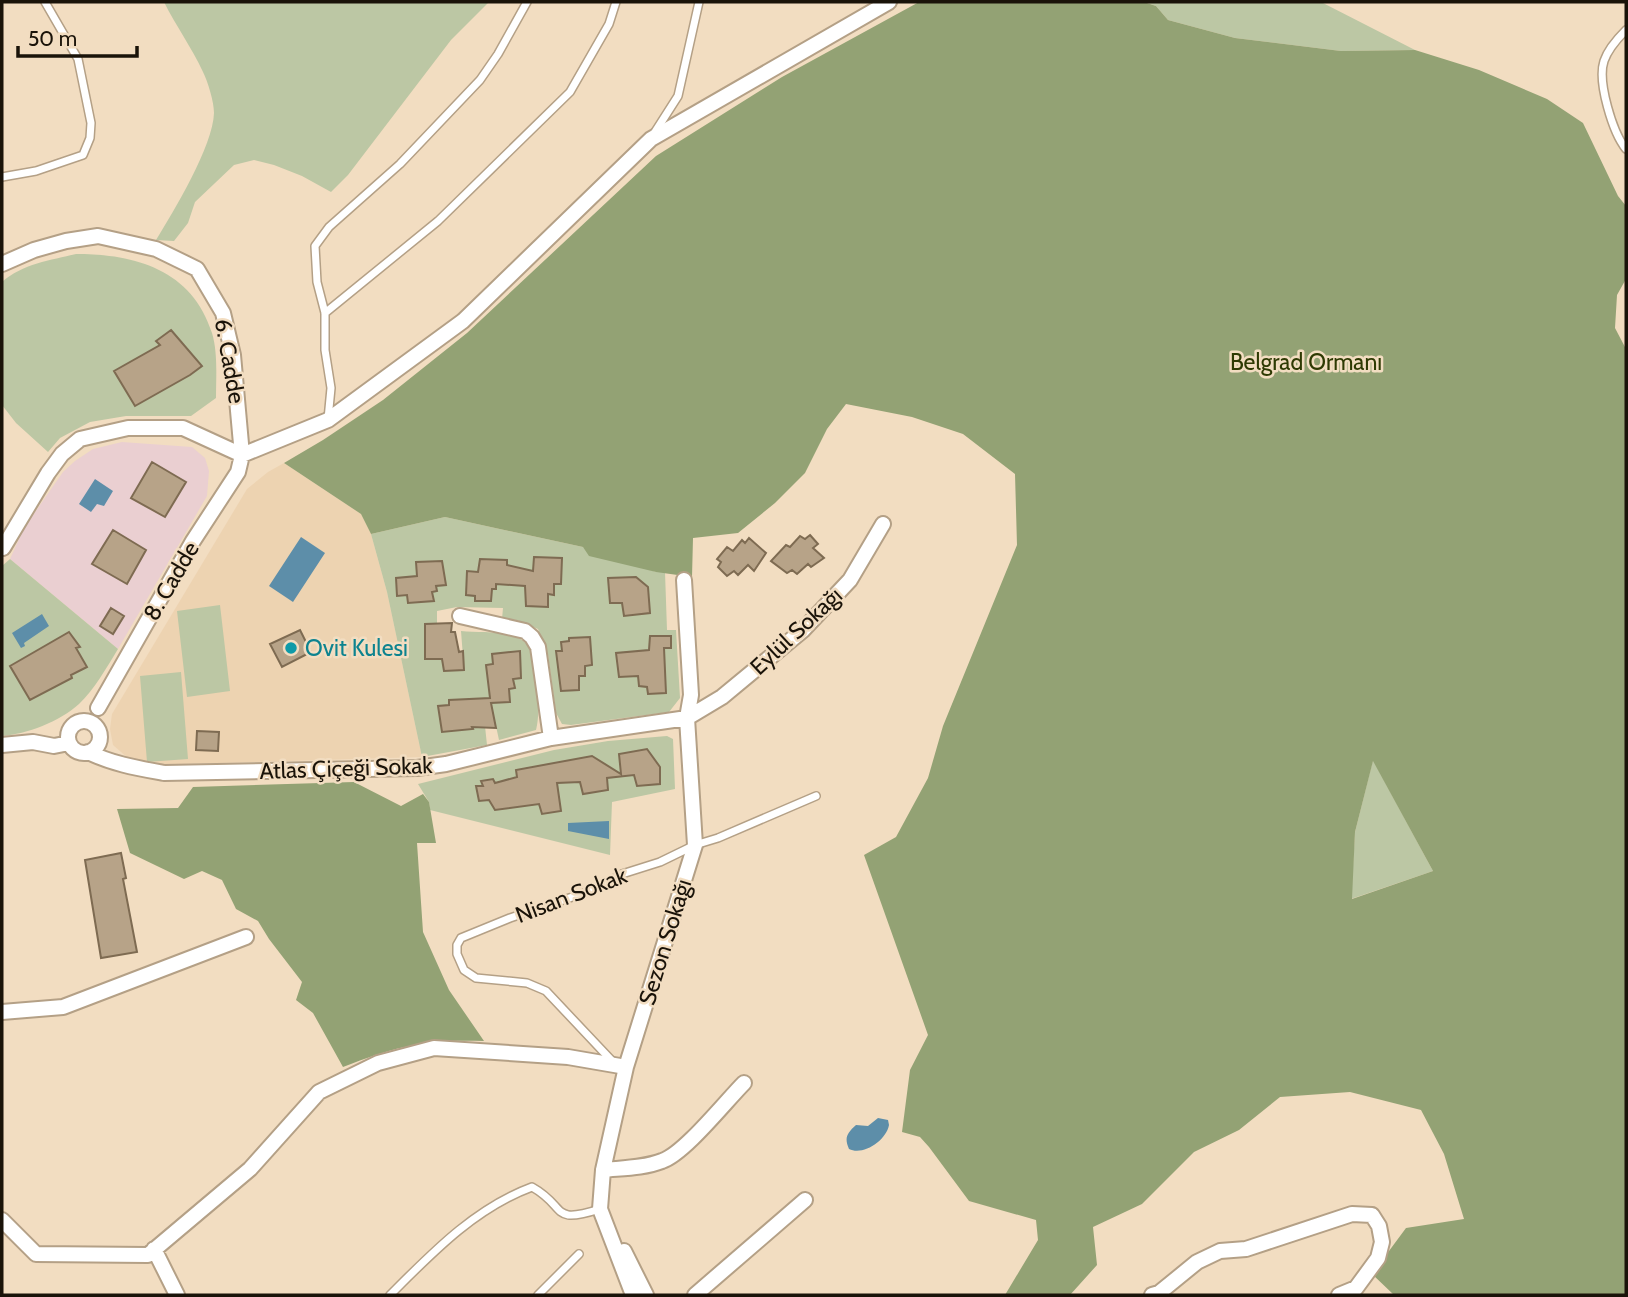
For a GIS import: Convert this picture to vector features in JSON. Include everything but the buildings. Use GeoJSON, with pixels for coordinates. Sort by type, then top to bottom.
{"type":"FeatureCollection","features":[{"type":"Feature","properties":{"kind":"street"},"geometry":{"type":"LineString","coordinates":[[3,548],[61,454],[80,439],[128,428],[183,428],[242,455],[328,420],[463,321],[651,139],[890,2]]}},
{"type":"Feature","properties":{"kind":"street","name":"6. Cadde"},"geometry":{"type":"LineString","coordinates":[[2,264],[34,250],[99,236],[156,249],[197,269],[223,313],[233,355],[242,455]]}},
{"type":"Feature","properties":{"kind":"street","name":"8. Cadde"},"geometry":{"type":"LineString","coordinates":[[98,708],[194,541],[238,472],[242,455]]}},
{"type":"Feature","properties":{"kind":"street","name":"Eylül Sokağı"},"geometry":{"type":"LineString","coordinates":[[687,718],[722,697],[803,630],[850,580],[883,524]]}},
{"type":"Feature","properties":{"kind":"street","name":"Sezon Sokağı"},"geometry":{"type":"LineString","coordinates":[[633,1295],[600,1209],[621,1066],[695,845],[687,718],[691,695],[684,580]]}},
{"type":"Feature","properties":{"kind":"street"},"geometry":{"type":"LineString","coordinates":[[460,616],[525,631],[532,637],[538,647],[551,738]]}},
{"type":"Feature","properties":{"kind":"street"},"geometry":{"type":"LineString","coordinates":[[2,745],[33,742],[54,746],[89,712],[98,708],[98,743],[88,752],[79,752],[71,732]]}},
{"type":"Feature","properties":{"kind":"street","name":"Atlas Çiçeği Sokak"},"geometry":{"type":"LineString","coordinates":[[88,752],[127,767],[164,773],[417,768],[446,764],[551,738],[687,718]]}},
{"type":"Feature","properties":{"kind":"street"},"geometry":{"type":"LineString","coordinates":[[71,732],[91,722],[109,752],[127,767]]}},
{"type":"Feature","properties":{"kind":"street"},"geometry":{"type":"LineString","coordinates":[[2,1012],[63,1007],[246,937]]}},
{"type":"Feature","properties":{"kind":"street"},"geometry":{"type":"LineString","coordinates":[[2,1220],[36,1254],[148,1255],[250,1169],[319,1092],[378,1063],[434,1048],[568,1057],[621,1066]]}},
{"type":"Feature","properties":{"kind":"street"},"geometry":{"type":"LineString","coordinates":[[646,1295],[612,1227],[606,1196],[607,1170],[643,1166],[663,1161],[678,1153],[744,1083]]}},
{"type":"Feature","properties":{"kind":"street"},"geometry":{"type":"LineString","coordinates":[[695,1295],[805,1200]]}},
{"type":"Feature","properties":{"kind":"street"},"geometry":{"type":"LineString","coordinates":[[1152,1295],[1159,1293],[1197,1262],[1220,1251],[1246,1249],[1352,1214],[1372,1215],[1379,1226],[1382,1242],[1378,1258],[1356,1288],[1339,1295]]}},
{"type":"Feature","properties":{"kind":"street"},"geometry":{"type":"LineString","coordinates":[[154,1249],[177,1295]]}},
{"type":"Feature","properties":{"kind":"lane"},"geometry":{"type":"LineString","coordinates":[[2,177],[36,171],[83,155],[90,138],[91,123],[78,59],[45,2]]}},
{"type":"Feature","properties":{"kind":"lane"},"geometry":{"type":"LineString","coordinates":[[328,420],[331,388],[325,351],[325,313],[317,282],[315,246],[329,228],[400,164],[480,80],[527,2]]}},
{"type":"Feature","properties":{"kind":"lane"},"geometry":{"type":"LineString","coordinates":[[325,313],[438,221],[570,92],[609,24],[616,2]]}},
{"type":"Feature","properties":{"kind":"lane"},"geometry":{"type":"LineString","coordinates":[[651,139],[678,96],[699,2]]}},
{"type":"Feature","properties":{"kind":"lane"},"geometry":{"type":"LineString","coordinates":[[1626,30],[1615,41],[1603,62],[1603,86],[1618,140],[1626,149]]}},
{"type":"Feature","properties":{"kind":"lane"},"geometry":{"type":"LineString","coordinates":[[695,845],[718,838],[816,796]]}},
{"type":"Feature","properties":{"kind":"lane","name":"Nisan Sokak"},"geometry":{"type":"LineString","coordinates":[[621,1066],[546,991],[527,983],[476,978],[464,970],[457,954],[457,945],[461,938],[596,889],[622,874],[660,862],[695,845]]}},
{"type":"Feature","properties":{"kind":"lane"},"geometry":{"type":"LineString","coordinates":[[390,1295],[432,1254],[485,1210],[517,1193],[533,1188],[543,1193],[561,1213],[571,1217],[600,1209]]}},
{"type":"Feature","properties":{"kind":"lane"},"geometry":{"type":"LineString","coordinates":[[538,1295],[579,1254]]}},
{"type":"Feature","properties":{"kind":"shaded area"},"geometry":{"type":"Polygon","coordinates":[[[122,442],[192,447],[205,458],[209,471],[207,496],[118,649],[10,559],[24,528],[63,472],[93,449],[122,442]]]}},
{"type":"Feature","properties":{"kind":"shaded area"},"geometry":{"type":"Polygon","coordinates":[[[284,463],[361,514],[371,534],[387,592],[422,757],[150,765],[129,759],[113,745],[110,729],[112,714],[247,489],[284,463]]]}},
{"type":"Feature","properties":{"kind":"green space"},"geometry":{"type":"Polygon","coordinates":[[[164,2],[489,2],[451,40],[348,175],[331,192],[274,165],[254,160],[234,165],[195,202],[188,223],[174,241],[156,240],[200,160],[214,113],[205,76],[164,2]]]}},
{"type":"Feature","properties":{"kind":"green space","name":"Belgrad Ormanı"},"geometry":{"type":"Polygon","coordinates":[[[919,2],[1144,2],[1156,6],[1168,20],[1235,38],[1341,51],[1415,50],[1479,70],[1547,99],[1583,123],[1618,196],[1626,206],[1626,279],[1617,295],[1615,328],[1626,349],[1626,1295],[1394,1295],[1372,1274],[1406,1228],[1464,1219],[1444,1154],[1421,1110],[1350,1092],[1280,1097],[1239,1130],[1194,1152],[1142,1204],[1093,1227],[1097,1265],[1070,1295],[1005,1295],[1038,1240],[1036,1220],[969,1201],[920,1137],[902,1132],[910,1070],[928,1035],[864,855],[896,837],[928,778],[943,726],[1017,545],[1015,474],[963,434],[912,417],[846,404],[827,429],[805,473],[775,503],[738,533],[693,538],[692,577],[656,572],[589,556],[583,547],[445,517],[371,534],[361,514],[284,463],[383,400],[467,333],[656,156],[782,77],[919,2]],[[1373,761],[1355,832],[1352,899],[1433,871],[1373,761]]]}},
{"type":"Feature","properties":{"kind":"green space"},"geometry":{"type":"Polygon","coordinates":[[[1144,2],[1321,2],[1415,50],[1341,51],[1235,38],[1168,20],[1156,6],[1144,2]]]}},
{"type":"Feature","properties":{"kind":"green space"},"geometry":{"type":"Polygon","coordinates":[[[76,254],[120,257],[140,262],[176,280],[191,294],[203,312],[214,341],[216,398],[191,416],[126,416],[90,422],[60,438],[48,452],[16,423],[2,405],[2,282],[28,267],[76,254]]]}},
{"type":"Feature","properties":{"kind":"green space"},"geometry":{"type":"Polygon","coordinates":[[[445,517],[583,547],[656,572],[665,572],[667,630],[676,630],[680,698],[669,712],[562,724],[556,713],[548,655],[538,629],[517,620],[502,619],[503,608],[457,607],[437,611],[437,624],[425,625],[426,659],[442,659],[444,671],[464,670],[461,631],[500,633],[522,640],[528,646],[536,669],[539,697],[536,730],[499,740],[491,703],[510,701],[509,689],[515,687],[513,679],[521,678],[520,652],[492,654],[493,664],[486,666],[490,698],[482,698],[487,745],[422,757],[387,592],[371,534],[445,517]]]}},
{"type":"Feature","properties":{"kind":"green space"},"geometry":{"type":"Polygon","coordinates":[[[10,559],[118,649],[90,692],[71,710],[42,726],[2,736],[2,566],[10,559]]]}},
{"type":"Feature","properties":{"kind":"green space"},"geometry":{"type":"Polygon","coordinates":[[[220,605],[230,691],[187,697],[177,611],[220,605]]]}},
{"type":"Feature","properties":{"kind":"green space"},"geometry":{"type":"Polygon","coordinates":[[[181,672],[188,759],[147,762],[140,676],[181,672]]]}},
{"type":"Feature","properties":{"kind":"green space"},"geometry":{"type":"Polygon","coordinates":[[[667,736],[673,739],[675,789],[612,802],[610,855],[430,810],[429,802],[418,784],[554,750],[608,741],[667,736]]]}},
{"type":"Feature","properties":{"kind":"green space"},"geometry":{"type":"Polygon","coordinates":[[[1373,760],[1433,871],[1351,899],[1355,832],[1373,760]]]}},
{"type":"Feature","properties":{"kind":"green space"},"geometry":{"type":"Polygon","coordinates":[[[354,782],[401,806],[423,794],[429,802],[436,843],[417,843],[423,932],[449,990],[484,1041],[445,1041],[412,1045],[343,1067],[313,1013],[296,1000],[302,982],[258,921],[236,909],[222,880],[202,871],[184,879],[130,853],[117,809],[178,808],[193,787],[354,782]]]}},
{"type":"Feature","properties":{"kind":"water"},"geometry":{"type":"Polygon","coordinates":[[[95,479],[113,491],[104,506],[97,504],[91,512],[79,504],[95,479]]]}},
{"type":"Feature","properties":{"kind":"water"},"geometry":{"type":"Polygon","coordinates":[[[301,537],[325,553],[293,602],[269,586],[301,537]]]}},
{"type":"Feature","properties":{"kind":"water"},"geometry":{"type":"Polygon","coordinates":[[[42,614],[49,626],[21,648],[12,633],[42,614]]]}},
{"type":"Feature","properties":{"kind":"water"},"geometry":{"type":"Polygon","coordinates":[[[609,821],[609,839],[568,831],[568,823],[609,821]]]}},
{"type":"Feature","properties":{"kind":"water"},"geometry":{"type":"Polygon","coordinates":[[[878,1118],[888,1120],[889,1125],[879,1141],[867,1149],[849,1149],[847,1139],[853,1128],[856,1125],[868,1126],[878,1118]]]}},
{"type":"Feature","properties":{"kind":"place","name":"Ovit Kulesi"},"geometry":{"type":"Point","coordinates":[291,648]}}]}
